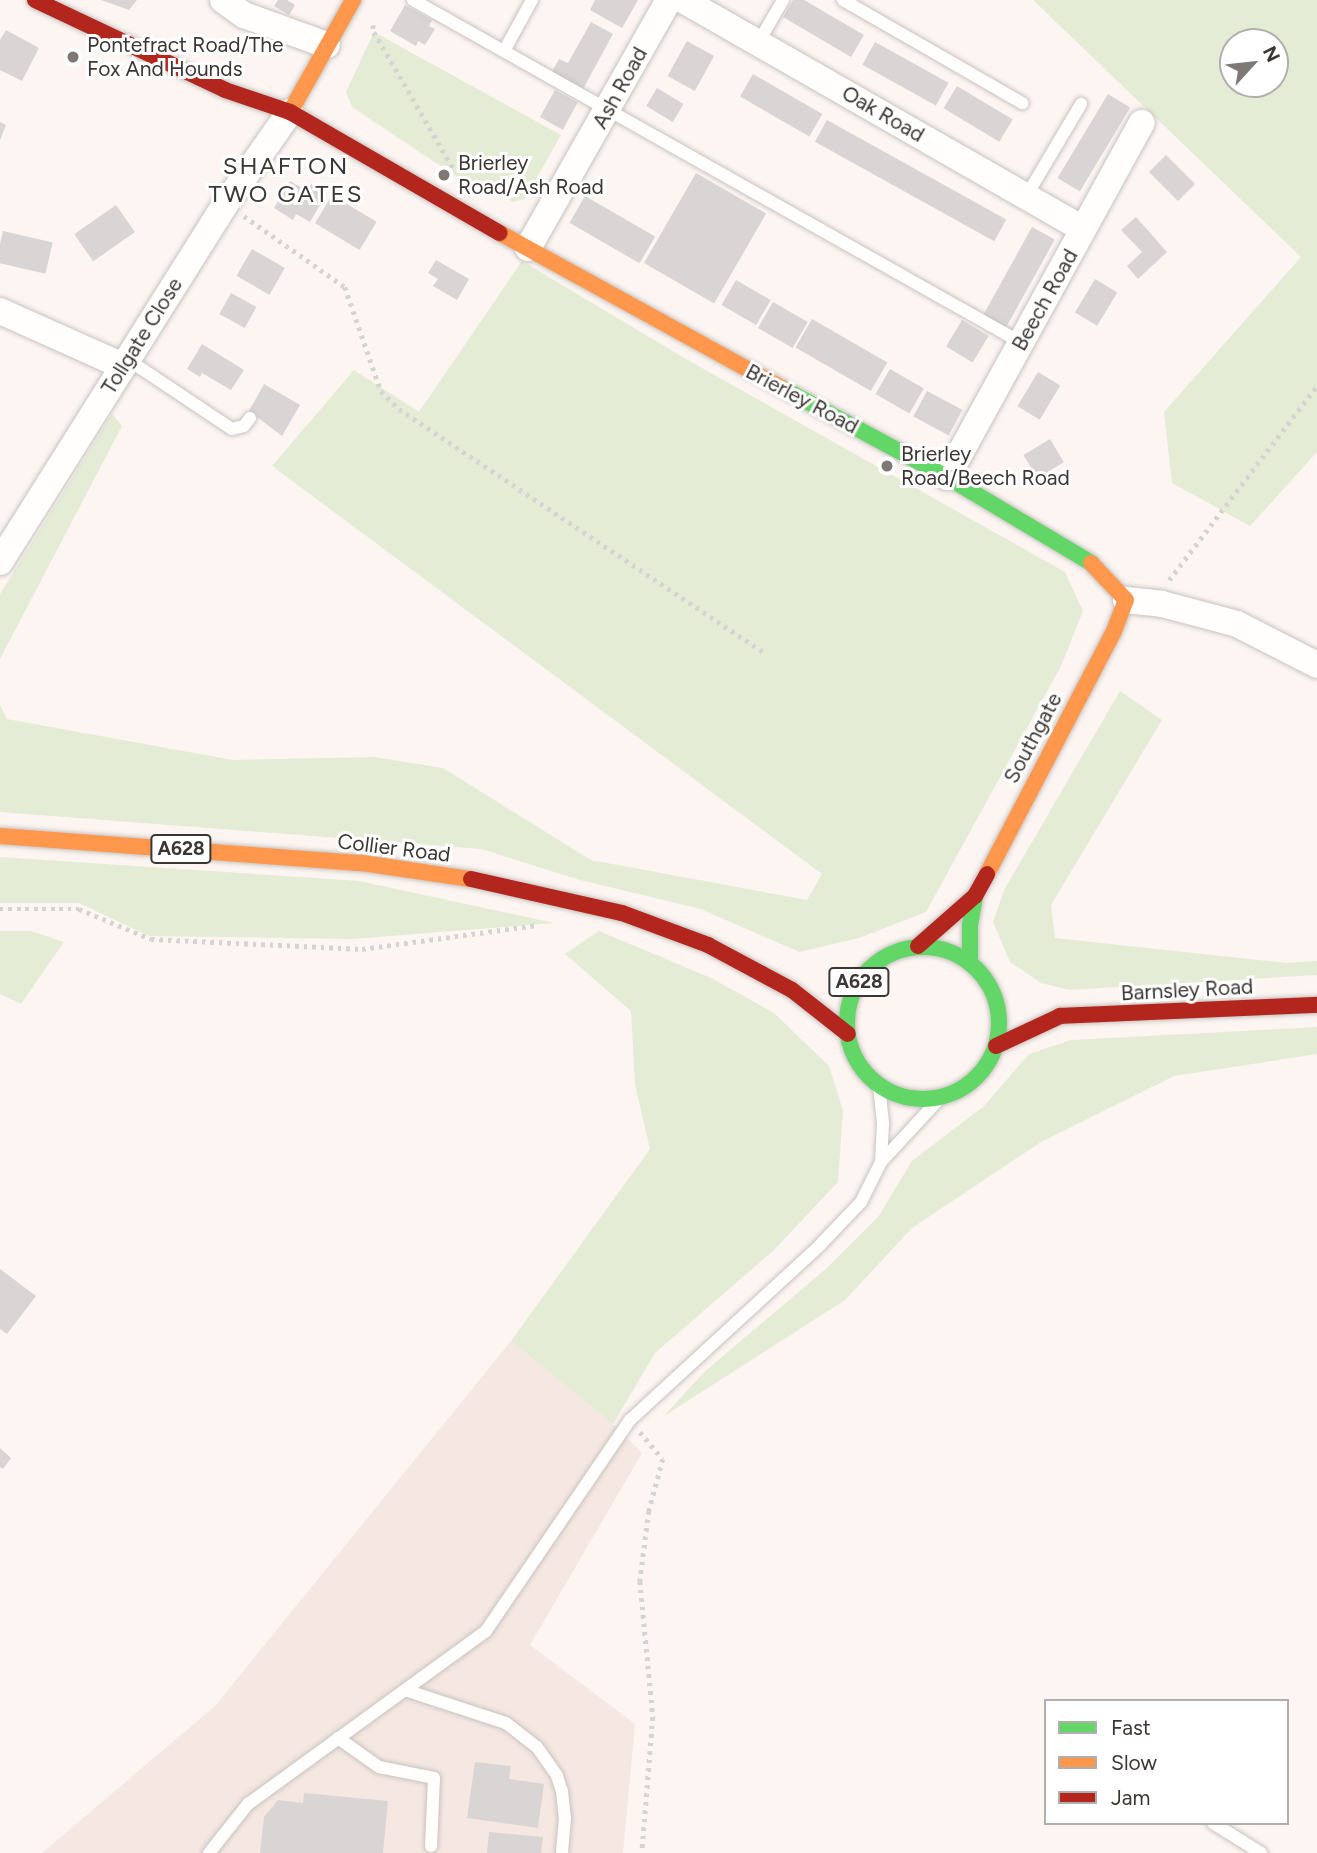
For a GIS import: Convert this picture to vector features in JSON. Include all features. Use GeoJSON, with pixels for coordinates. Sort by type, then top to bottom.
{"type":"FeatureCollection","features":[{"type":"Feature","properties":{"kind":"main road","name":"Brierley Road"},"geometry":{"type":"LineString","coordinates":[[35,0],[225,90],[290,113],[597,289],[947,477],[1089,559],[1139,602]]}},
{"type":"Feature","properties":{"kind":"main road"},"geometry":{"type":"LineString","coordinates":[[290,113],[353,0]]}},
{"type":"Feature","properties":{"kind":"main road","name":"Southgate"},"geometry":{"type":"LineString","coordinates":[[970,963],[970,925],[975,896],[1114,631],[1139,602]]}},
{"type":"Feature","properties":{"kind":"main road","name":"Collier Road"},"geometry":{"type":"LineString","coordinates":[[0,836],[362,863],[498,883],[622,913],[708,945],[792,990],[848,1034]]}},
{"type":"Feature","properties":{"kind":"main road","name":"Southgate"},"geometry":{"type":"LineString","coordinates":[[918,946],[975,896]]}},
{"type":"Feature","properties":{"kind":"main road","name":"A628"},"geometry":{"type":"LineString","coordinates":[[918,946],[955,953],[970,963],[986,980],[996,1000],[1000,1023],[996,1046],[988,1063],[975,1079],[959,1090],[941,1097],[920,1099],[898,1095],[879,1085],[864,1071],[854,1054],[848,1034],[851,999],[859,982],[884,957],[918,946]]}},
{"type":"Feature","properties":{"kind":"main road","name":"Collier Road"},"geometry":{"type":"LineString","coordinates":[[766,975],[804,978]]}},
{"type":"Feature","properties":{"kind":"main road"},"geometry":{"type":"LineString","coordinates":[[986,980],[1014,996]]}},
{"type":"Feature","properties":{"kind":"main road","name":"A628"},"geometry":{"type":"LineString","coordinates":[[837,981],[859,982]]}},
{"type":"Feature","properties":{"kind":"main road","name":"Barnsley Road"},"geometry":{"type":"LineString","coordinates":[[1040,1009],[1060,1016],[1317,1005]]}},
{"type":"Feature","properties":{"kind":"main road","name":"Barnsley Road"},"geometry":{"type":"LineString","coordinates":[[996,1046],[1060,1016]]}},
{"type":"Feature","properties":{"kind":"street"},"geometry":{"type":"LineString","coordinates":[[223,0],[244,15],[327,45]]}},
{"type":"Feature","properties":{"kind":"street","name":"Ash Road"},"geometry":{"type":"LineString","coordinates":[[528,248],[669,0]]}},
{"type":"Feature","properties":{"kind":"street","name":"Oak Road"},"geometry":{"type":"LineString","coordinates":[[683,0],[1083,229]]}},
{"type":"Feature","properties":{"kind":"street","name":"Tollgate Close"},"geometry":{"type":"LineString","coordinates":[[0,562],[226,203],[290,113]]}},
{"type":"Feature","properties":{"kind":"street","name":"Beech Road"},"geometry":{"type":"LineString","coordinates":[[947,477],[1142,123]]}},
{"type":"Feature","properties":{"kind":"street"},"geometry":{"type":"LineString","coordinates":[[0,311],[125,363]]}},
{"type":"Feature","properties":{"kind":"street"},"geometry":{"type":"LineString","coordinates":[[1139,602],[1237,624],[1317,665]]}},
{"type":"Feature","properties":{"kind":"lane"},"geometry":{"type":"LineString","coordinates":[[412,0],[1022,343]]}},
{"type":"Feature","properties":{"kind":"lane"},"geometry":{"type":"LineString","coordinates":[[504,51],[532,0]]}},
{"type":"Feature","properties":{"kind":"lane"},"geometry":{"type":"LineString","coordinates":[[758,43],[783,0]]}},
{"type":"Feature","properties":{"kind":"lane"},"geometry":{"type":"LineString","coordinates":[[843,0],[1022,103]]}},
{"type":"Feature","properties":{"kind":"lane"},"geometry":{"type":"LineString","coordinates":[[1027,195],[1081,104]]}},
{"type":"Feature","properties":{"kind":"lane"},"geometry":{"type":"LineString","coordinates":[[125,363],[232,429],[244,426],[250,418]]}},
{"type":"Feature","properties":{"kind":"lane"},"geometry":{"type":"LineString","coordinates":[[879,1085],[883,1124],[881,1162]]}},
{"type":"Feature","properties":{"kind":"lane"},"geometry":{"type":"LineString","coordinates":[[209,1853],[248,1804],[486,1631],[630,1420],[820,1245],[860,1202],[881,1162],[941,1097]]}},
{"type":"Feature","properties":{"kind":"lane"},"geometry":{"type":"LineString","coordinates":[[405,1690],[506,1723],[537,1747],[557,1776],[562,1791],[565,1818],[562,1853]]}},
{"type":"Feature","properties":{"kind":"lane"},"geometry":{"type":"LineString","coordinates":[[338,1738],[379,1767],[434,1778],[431,1846]]}},
{"type":"Feature","properties":{"kind":"lane"},"geometry":{"type":"LineString","coordinates":[[1216,1825],[1262,1853]]}},
{"type":"Feature","properties":{"kind":"path"},"geometry":{"type":"LineString","coordinates":[[373,21],[374,32],[457,177]]}},
{"type":"Feature","properties":{"kind":"path"},"geometry":{"type":"LineString","coordinates":[[226,203],[345,287],[381,391],[399,409],[767,654]]}},
{"type":"Feature","properties":{"kind":"path"},"geometry":{"type":"LineString","coordinates":[[1139,602],[1317,386]]}},
{"type":"Feature","properties":{"kind":"path"},"geometry":{"type":"LineString","coordinates":[[0,909],[79,909],[151,939],[362,949],[540,924]]}},
{"type":"Feature","properties":{"kind":"path"},"geometry":{"type":"LineString","coordinates":[[630,1420],[663,1459],[649,1510],[640,1581],[653,1717],[642,1853]]}},
{"type":"Feature","properties":{"kind":"shaded area"},"geometry":{"type":"Polygon","coordinates":[[[511,1341],[613,1424],[642,1453],[530,1645],[635,1724],[623,1853],[42,1853],[215,1706],[511,1341]]]}},
{"type":"Feature","properties":{"kind":"green space"},"geometry":{"type":"Polygon","coordinates":[[[1033,0],[1317,0],[1317,452],[1250,526],[1172,483],[1164,412],[1301,257],[1033,0]]]}},
{"type":"Feature","properties":{"kind":"green space"},"geometry":{"type":"Polygon","coordinates":[[[374,32],[561,135],[525,199],[512,202],[488,180],[479,183],[457,177],[352,107],[346,92],[374,32]]]}},
{"type":"Feature","properties":{"kind":"green space"},"geometry":{"type":"Polygon","coordinates":[[[522,261],[686,359],[1065,572],[1083,611],[1061,666],[926,912],[859,938],[799,952],[701,909],[580,880],[481,849],[0,812],[0,705],[7,719],[233,760],[374,757],[443,768],[591,860],[807,900],[822,874],[272,466],[354,370],[419,412],[522,261]]]}},
{"type":"Feature","properties":{"kind":"green space"},"geometry":{"type":"Polygon","coordinates":[[[112,414],[122,426],[0,659],[0,594],[112,414]]]}},
{"type":"Feature","properties":{"kind":"green space"},"geometry":{"type":"Polygon","coordinates":[[[1120,691],[1162,720],[1051,905],[1055,938],[1286,963],[1317,961],[1317,975],[1070,990],[1041,983],[1010,962],[993,922],[1004,890],[1120,691]]]}},
{"type":"Feature","properties":{"kind":"green space"},"geometry":{"type":"Polygon","coordinates":[[[0,857],[359,881],[554,923],[352,939],[149,936],[79,903],[0,903],[0,857]]]}},
{"type":"Feature","properties":{"kind":"green space"},"geometry":{"type":"Polygon","coordinates":[[[0,931],[31,931],[64,942],[21,1004],[0,994],[0,931]]]}},
{"type":"Feature","properties":{"kind":"green space"},"geometry":{"type":"Polygon","coordinates":[[[599,931],[711,978],[774,1013],[829,1066],[843,1111],[838,1182],[773,1251],[655,1353],[613,1424],[511,1341],[650,1149],[635,1085],[631,1011],[565,954],[599,931]]]}},
{"type":"Feature","properties":{"kind":"green space"},"geometry":{"type":"Polygon","coordinates":[[[1317,1027],[1317,1054],[1174,1076],[1041,1142],[912,1228],[845,1300],[664,1416],[703,1373],[827,1268],[878,1217],[912,1161],[984,1106],[1029,1054],[1071,1040],[1317,1027]]]}},
{"type":"Feature","properties":{"kind":"building"},"geometry":{"type":"Polygon","coordinates":[[[101,0],[137,0],[129,10],[101,0]]]}},
{"type":"Feature","properties":{"kind":"building"},"geometry":{"type":"Polygon","coordinates":[[[278,0],[287,0],[295,5],[289,15],[274,6],[278,0]]]}},
{"type":"Feature","properties":{"kind":"building"},"geometry":{"type":"Polygon","coordinates":[[[595,0],[638,0],[622,28],[590,10],[595,0]]]}},
{"type":"Feature","properties":{"kind":"building"},"geometry":{"type":"Polygon","coordinates":[[[793,0],[804,0],[864,35],[851,57],[783,17],[793,0]]]}},
{"type":"Feature","properties":{"kind":"building"},"geometry":{"type":"Polygon","coordinates":[[[405,5],[432,20],[429,26],[435,29],[425,45],[418,41],[416,46],[390,31],[405,5]]]}},
{"type":"Feature","properties":{"kind":"building"},"geometry":{"type":"Polygon","coordinates":[[[591,22],[613,34],[583,89],[552,72],[559,59],[568,63],[591,22]]]}},
{"type":"Feature","properties":{"kind":"building"},"geometry":{"type":"Polygon","coordinates":[[[6,30],[39,48],[22,81],[0,70],[0,40],[6,30]]]}},
{"type":"Feature","properties":{"kind":"building"},"geometry":{"type":"Polygon","coordinates":[[[687,41],[714,56],[695,91],[668,76],[687,41]]]}},
{"type":"Feature","properties":{"kind":"building"},"geometry":{"type":"Polygon","coordinates":[[[875,42],[948,83],[936,105],[862,65],[875,42]]]}},
{"type":"Feature","properties":{"kind":"building"},"geometry":{"type":"Polygon","coordinates":[[[753,74],[822,114],[809,137],[740,97],[753,74]]]}},
{"type":"Feature","properties":{"kind":"building"},"geometry":{"type":"Polygon","coordinates":[[[957,86],[1013,119],[999,142],[944,108],[957,86]]]}},
{"type":"Feature","properties":{"kind":"building"},"geometry":{"type":"Polygon","coordinates":[[[657,88],[684,104],[673,122],[646,106],[657,88]]]}},
{"type":"Feature","properties":{"kind":"building"},"geometry":{"type":"Polygon","coordinates":[[[555,90],[578,103],[563,130],[540,117],[555,90]]]}},
{"type":"Feature","properties":{"kind":"building"},"geometry":{"type":"Polygon","coordinates":[[[1108,94],[1130,107],[1080,191],[1058,178],[1108,94]]]}},
{"type":"Feature","properties":{"kind":"building"},"geometry":{"type":"Polygon","coordinates":[[[827,120],[1006,219],[994,241],[815,142],[827,120]]]}},
{"type":"Feature","properties":{"kind":"building"},"geometry":{"type":"Polygon","coordinates":[[[0,122],[6,125],[0,140],[0,122]]]}},
{"type":"Feature","properties":{"kind":"building"},"geometry":{"type":"Polygon","coordinates":[[[1166,155],[1195,184],[1178,201],[1149,172],[1166,155]]]}},
{"type":"Feature","properties":{"kind":"building"},"geometry":{"type":"Polygon","coordinates":[[[696,173],[766,214],[714,304],[644,263],[696,173]]]}},
{"type":"Feature","properties":{"kind":"building"},"geometry":{"type":"Polygon","coordinates":[[[290,181],[307,191],[311,184],[327,193],[310,222],[296,214],[293,220],[274,208],[290,181]]]}},
{"type":"Feature","properties":{"kind":"building"},"geometry":{"type":"Polygon","coordinates":[[[332,195],[377,222],[360,250],[315,223],[332,195]]]}},
{"type":"Feature","properties":{"kind":"building"},"geometry":{"type":"Polygon","coordinates":[[[585,196],[655,236],[640,263],[570,223],[585,196]]]}},
{"type":"Feature","properties":{"kind":"building"},"geometry":{"type":"Polygon","coordinates":[[[116,205],[135,232],[93,261],[74,234],[116,205]]]}},
{"type":"Feature","properties":{"kind":"building"},"geometry":{"type":"Polygon","coordinates":[[[1136,217],[1167,252],[1138,279],[1127,266],[1142,252],[1121,230],[1136,217]]]}},
{"type":"Feature","properties":{"kind":"building"},"geometry":{"type":"Polygon","coordinates":[[[1032,227],[1055,240],[1005,329],[983,316],[1032,227]]]}},
{"type":"Feature","properties":{"kind":"building"},"geometry":{"type":"Polygon","coordinates":[[[3,231],[53,242],[45,274],[0,263],[3,231]]]}},
{"type":"Feature","properties":{"kind":"building"},"geometry":{"type":"Polygon","coordinates":[[[252,249],[285,268],[269,295],[237,276],[252,249]]]}},
{"type":"Feature","properties":{"kind":"building"},"geometry":{"type":"Polygon","coordinates":[[[436,260],[469,279],[457,300],[433,286],[438,279],[428,273],[436,260]]]}},
{"type":"Feature","properties":{"kind":"building"},"geometry":{"type":"Polygon","coordinates":[[[1095,279],[1117,292],[1097,326],[1075,312],[1095,279]]]}},
{"type":"Feature","properties":{"kind":"building"},"geometry":{"type":"Polygon","coordinates":[[[736,280],[771,300],[756,325],[722,305],[736,280]]]}},
{"type":"Feature","properties":{"kind":"building"},"geometry":{"type":"Polygon","coordinates":[[[231,293],[256,307],[245,328],[219,314],[231,293]]]}},
{"type":"Feature","properties":{"kind":"building"},"geometry":{"type":"Polygon","coordinates":[[[773,302],[808,322],[793,348],[758,328],[773,302]]]}},
{"type":"Feature","properties":{"kind":"building"},"geometry":{"type":"Polygon","coordinates":[[[812,319],[887,362],[871,391],[796,348],[812,319]]]}},
{"type":"Feature","properties":{"kind":"building"},"geometry":{"type":"Polygon","coordinates":[[[962,320],[989,336],[973,363],[946,347],[962,320]]]}},
{"type":"Feature","properties":{"kind":"building"},"geometry":{"type":"Polygon","coordinates":[[[202,344],[244,370],[231,390],[202,373],[200,377],[187,369],[202,344]]]}},
{"type":"Feature","properties":{"kind":"building"},"geometry":{"type":"Polygon","coordinates":[[[890,369],[924,388],[909,414],[876,394],[890,369]]]}},
{"type":"Feature","properties":{"kind":"building"},"geometry":{"type":"Polygon","coordinates":[[[1038,372],[1060,385],[1040,420],[1017,406],[1038,372]]]}},
{"type":"Feature","properties":{"kind":"building"},"geometry":{"type":"Polygon","coordinates":[[[264,384],[300,405],[282,436],[249,411],[264,384]]]}},
{"type":"Feature","properties":{"kind":"building"},"geometry":{"type":"Polygon","coordinates":[[[927,391],[962,410],[949,435],[913,417],[927,391]]]}},
{"type":"Feature","properties":{"kind":"building"},"geometry":{"type":"Polygon","coordinates":[[[1050,439],[1064,462],[1037,478],[1023,455],[1050,439]]]}},
{"type":"Feature","properties":{"kind":"building"},"geometry":{"type":"Polygon","coordinates":[[[0,1269],[36,1296],[7,1334],[0,1329],[0,1269]]]}},
{"type":"Feature","properties":{"kind":"building"},"geometry":{"type":"Polygon","coordinates":[[[0,1448],[11,1458],[3,1469],[0,1467],[0,1448]]]}},
{"type":"Feature","properties":{"kind":"building"},"geometry":{"type":"Polygon","coordinates":[[[475,1762],[511,1766],[509,1779],[544,1784],[538,1828],[467,1818],[475,1762]]]}},
{"type":"Feature","properties":{"kind":"building"},"geometry":{"type":"Polygon","coordinates":[[[304,1793],[388,1801],[383,1853],[260,1853],[264,1817],[278,1800],[303,1803],[304,1793]]]}},
{"type":"Feature","properties":{"kind":"building"},"geometry":{"type":"Polygon","coordinates":[[[489,1832],[543,1837],[541,1853],[487,1853],[489,1832]]]}},
{"type":"Feature","properties":{"kind":"traffic: fast"},"geometry":{"type":"LineString","coordinates":[[784,389],[947,477],[1091,563]]}},
{"type":"Feature","properties":{"kind":"traffic: fast"},"geometry":{"type":"LineString","coordinates":[[970,963],[970,925],[975,896]]}},
{"type":"Feature","properties":{"kind":"traffic: fast"},"geometry":{"type":"LineString","coordinates":[[923,947],[952,953],[977,969],[993,994],[999,1023],[993,1052],[977,1077],[952,1093],[923,1099],[894,1093],[869,1077],[853,1052],[847,1023],[853,994],[869,969],[894,953],[923,947]]}},
{"type":"Feature","properties":{"kind":"traffic: slow"},"geometry":{"type":"LineString","coordinates":[[290,112],[353,0]]}},
{"type":"Feature","properties":{"kind":"traffic: slow"},"geometry":{"type":"LineString","coordinates":[[500,233],[784,389]]}},
{"type":"Feature","properties":{"kind":"traffic: slow"},"geometry":{"type":"LineString","coordinates":[[987,874],[1114,631],[1126,600],[1091,563]]}},
{"type":"Feature","properties":{"kind":"traffic: slow"},"geometry":{"type":"LineString","coordinates":[[0,836],[362,863],[471,879]]}},
{"type":"Feature","properties":{"kind":"traffic: jam"},"geometry":{"type":"LineString","coordinates":[[35,0],[225,90],[290,112],[500,233]]}},
{"type":"Feature","properties":{"kind":"traffic: jam"},"geometry":{"type":"LineString","coordinates":[[918,946],[975,896],[987,874]]}},
{"type":"Feature","properties":{"kind":"traffic: jam"},"geometry":{"type":"LineString","coordinates":[[471,879],[622,913],[708,945],[792,990],[848,1034]]}},
{"type":"Feature","properties":{"kind":"traffic: jam"},"geometry":{"type":"LineString","coordinates":[[996,1046],[1060,1016],[1317,1005]]}},
{"type":"Feature","properties":{"kind":"place","name":"Pontefract Road/The Fox And Hounds"},"geometry":{"type":"Point","coordinates":[73,57]}},
{"type":"Feature","properties":{"kind":"place","name":"Brierley Road/Ash Road"},"geometry":{"type":"Point","coordinates":[444,175]}},
{"type":"Feature","properties":{"kind":"place","name":"Brierley Road/Beech Road"},"geometry":{"type":"Point","coordinates":[887,466]}},
{"type":"Feature","properties":{"kind":"district","name":"SHAFTON TWO GATES"},"geometry":{"type":"Point","coordinates":[286,180]}}]}
